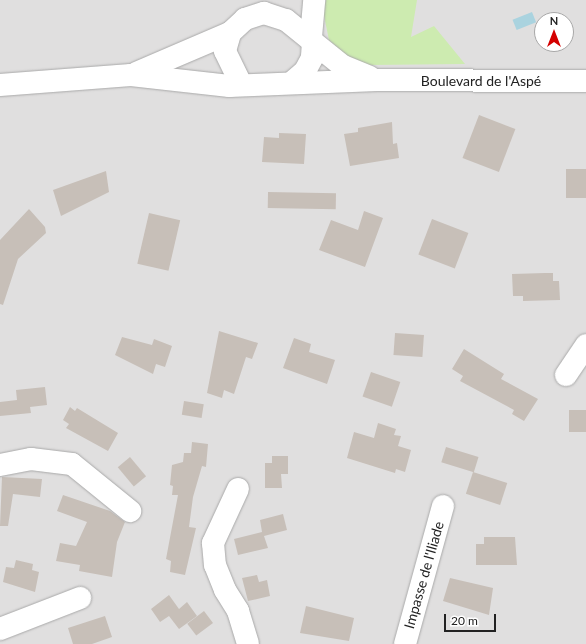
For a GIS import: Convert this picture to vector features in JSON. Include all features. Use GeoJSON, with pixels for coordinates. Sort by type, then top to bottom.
{"type":"FeatureCollection","features":[{"type":"Feature","properties":{"kind":"street"},"geometry":{"type":"LineString","coordinates":[[131,75],[230,33],[245,19],[264,13],[283,0]]}},
{"type":"Feature","properties":{"kind":"street"},"geometry":{"type":"LineString","coordinates":[[0,85],[131,75],[229,86],[241,84],[291,83],[305,71],[312,58],[314,0]]}},
{"type":"Feature","properties":{"kind":"street"},"geometry":{"type":"LineString","coordinates":[[264,13],[286,20],[312,40]]}},
{"type":"Feature","properties":{"kind":"street"},"geometry":{"type":"LineString","coordinates":[[230,33],[225,51],[241,84]]}},
{"type":"Feature","properties":{"kind":"street","name":"Boulevard de l'Aspé"},"geometry":{"type":"LineString","coordinates":[[312,40],[343,66],[377,80]]}},
{"type":"Feature","properties":{"kind":"street","name":"Boulevard de l'Aspé"},"geometry":{"type":"LineString","coordinates":[[291,83],[377,80],[586,81]]}},
{"type":"Feature","properties":{"kind":"street"},"geometry":{"type":"LineString","coordinates":[[566,375],[586,345]]}},
{"type":"Feature","properties":{"kind":"street"},"geometry":{"type":"LineString","coordinates":[[0,465],[31,459],[72,464],[130,511]]}},
{"type":"Feature","properties":{"kind":"street"},"geometry":{"type":"LineString","coordinates":[[238,489],[213,543],[215,564],[225,590],[238,612],[248,644]]}},
{"type":"Feature","properties":{"kind":"street","name":"Impasse de l'Iliade"},"geometry":{"type":"LineString","coordinates":[[405,644],[443,506]]}},
{"type":"Feature","properties":{"kind":"street"},"geometry":{"type":"LineString","coordinates":[[0,629],[80,598]]}},
{"type":"Feature","properties":{"kind":"shaded area"},"geometry":{"type":"Polygon","coordinates":[[[0,0],[586,0],[586,644],[0,644],[0,0]]]}},
{"type":"Feature","properties":{"kind":"green space"},"geometry":{"type":"Polygon","coordinates":[[[326,0],[417,0],[411,37],[434,26],[465,64],[369,65],[352,61],[329,40],[323,11],[326,0]]]}},
{"type":"Feature","properties":{"kind":"water"},"geometry":{"type":"Polygon","coordinates":[[[532,12],[534,23],[517,30],[513,20],[532,12]]]}},
{"type":"Feature","properties":{"kind":"building"},"geometry":{"type":"Polygon","coordinates":[[[479,115],[515,129],[499,172],[463,158],[479,115]]]}},
{"type":"Feature","properties":{"kind":"building"},"geometry":{"type":"Polygon","coordinates":[[[392,122],[393,144],[397,143],[399,158],[350,166],[344,134],[358,132],[358,128],[392,122]]]}},
{"type":"Feature","properties":{"kind":"building"},"geometry":{"type":"Polygon","coordinates":[[[279,133],[306,134],[304,164],[262,162],[264,137],[279,138],[279,133]]]}},
{"type":"Feature","properties":{"kind":"building"},"geometry":{"type":"Polygon","coordinates":[[[566,169],[586,169],[586,198],[566,198],[566,169]]]}},
{"type":"Feature","properties":{"kind":"building"},"geometry":{"type":"Polygon","coordinates":[[[106,171],[109,192],[61,216],[53,190],[106,171]]]}},
{"type":"Feature","properties":{"kind":"building"},"geometry":{"type":"Polygon","coordinates":[[[268,192],[336,193],[336,209],[268,208],[268,192]]]}},
{"type":"Feature","properties":{"kind":"building"},"geometry":{"type":"Polygon","coordinates":[[[29,209],[45,227],[46,233],[18,259],[3,305],[0,304],[0,240],[29,209]]]}},
{"type":"Feature","properties":{"kind":"building"},"geometry":{"type":"Polygon","coordinates":[[[364,211],[383,218],[365,267],[319,250],[331,220],[358,230],[364,211]]]}},
{"type":"Feature","properties":{"kind":"building"},"geometry":{"type":"Polygon","coordinates":[[[149,213],[180,220],[168,271],[137,264],[149,213]]]}},
{"type":"Feature","properties":{"kind":"building"},"geometry":{"type":"Polygon","coordinates":[[[432,219],[468,233],[455,268],[418,254],[432,219]]]}},
{"type":"Feature","properties":{"kind":"building"},"geometry":{"type":"Polygon","coordinates":[[[553,273],[553,281],[559,281],[560,300],[523,301],[523,296],[513,296],[512,274],[553,273]]]}},
{"type":"Feature","properties":{"kind":"building"},"geometry":{"type":"Polygon","coordinates":[[[219,331],[258,343],[252,359],[246,357],[234,394],[224,390],[222,398],[207,393],[219,331]]]}},
{"type":"Feature","properties":{"kind":"building"},"geometry":{"type":"Polygon","coordinates":[[[395,333],[424,335],[422,357],[393,355],[395,333]]]}},
{"type":"Feature","properties":{"kind":"building"},"geometry":{"type":"Polygon","coordinates":[[[122,337],[152,345],[154,339],[172,346],[165,367],[156,364],[153,374],[115,355],[122,337]]]}},
{"type":"Feature","properties":{"kind":"building"},"geometry":{"type":"Polygon","coordinates":[[[294,338],[311,344],[309,352],[335,360],[327,384],[283,368],[294,338]]]}},
{"type":"Feature","properties":{"kind":"building"},"geometry":{"type":"Polygon","coordinates":[[[464,349],[504,374],[501,379],[538,399],[524,421],[512,414],[514,410],[460,381],[463,376],[452,369],[464,349]]]}},
{"type":"Feature","properties":{"kind":"building"},"geometry":{"type":"Polygon","coordinates":[[[371,372],[400,382],[392,407],[363,397],[371,372]]]}},
{"type":"Feature","properties":{"kind":"building"},"geometry":{"type":"Polygon","coordinates":[[[45,387],[47,405],[30,407],[31,413],[0,416],[0,402],[17,400],[16,390],[45,387]]]}},
{"type":"Feature","properties":{"kind":"building"},"geometry":{"type":"Polygon","coordinates":[[[184,401],[204,404],[202,418],[182,415],[184,401]]]}},
{"type":"Feature","properties":{"kind":"building"},"geometry":{"type":"Polygon","coordinates":[[[70,407],[75,411],[77,408],[118,433],[108,451],[66,428],[69,424],[63,420],[70,407]]]}},
{"type":"Feature","properties":{"kind":"building"},"geometry":{"type":"Polygon","coordinates":[[[569,410],[586,410],[586,432],[569,432],[569,410]]]}},
{"type":"Feature","properties":{"kind":"building"},"geometry":{"type":"Polygon","coordinates":[[[378,423],[396,429],[394,435],[401,436],[398,446],[411,450],[405,472],[396,469],[395,473],[347,458],[354,432],[374,438],[378,423]]]}},
{"type":"Feature","properties":{"kind":"building"},"geometry":{"type":"Polygon","coordinates":[[[192,442],[208,444],[206,467],[202,466],[193,497],[189,527],[196,528],[185,575],[170,572],[171,561],[166,559],[178,495],[172,495],[173,486],[170,485],[172,465],[183,462],[184,453],[191,453],[192,442]]]}},
{"type":"Feature","properties":{"kind":"building"},"geometry":{"type":"Polygon","coordinates":[[[446,447],[479,457],[474,472],[441,462],[446,447]]]}},
{"type":"Feature","properties":{"kind":"building"},"geometry":{"type":"Polygon","coordinates":[[[272,456],[288,456],[288,474],[281,474],[282,488],[265,488],[265,463],[272,463],[272,456]]]}},
{"type":"Feature","properties":{"kind":"building"},"geometry":{"type":"Polygon","coordinates":[[[130,457],[146,476],[134,486],[118,467],[130,457]]]}},
{"type":"Feature","properties":{"kind":"building"},"geometry":{"type":"Polygon","coordinates":[[[473,472],[507,483],[500,505],[466,494],[473,472]]]}},
{"type":"Feature","properties":{"kind":"building"},"geometry":{"type":"Polygon","coordinates":[[[2,477],[42,479],[40,497],[13,494],[8,526],[0,526],[2,477]]]}},
{"type":"Feature","properties":{"kind":"building"},"geometry":{"type":"Polygon","coordinates":[[[63,495],[110,511],[125,522],[117,542],[112,577],[79,571],[80,565],[56,561],[60,543],[76,546],[87,522],[57,511],[63,495]]]}},
{"type":"Feature","properties":{"kind":"building"},"geometry":{"type":"Polygon","coordinates":[[[283,514],[287,530],[264,536],[268,548],[238,555],[234,539],[262,532],[260,520],[283,514]]]}},
{"type":"Feature","properties":{"kind":"building"},"geometry":{"type":"Polygon","coordinates":[[[484,537],[515,537],[517,565],[476,565],[476,544],[484,544],[484,537]]]}},
{"type":"Feature","properties":{"kind":"building"},"geometry":{"type":"Polygon","coordinates":[[[16,560],[33,564],[32,570],[39,572],[35,592],[3,582],[6,567],[14,568],[16,560]]]}},
{"type":"Feature","properties":{"kind":"building"},"geometry":{"type":"Polygon","coordinates":[[[257,575],[259,582],[267,580],[270,596],[248,601],[242,578],[257,575]]]}},
{"type":"Feature","properties":{"kind":"building"},"geometry":{"type":"Polygon","coordinates":[[[450,578],[493,588],[489,615],[443,601],[450,578]]]}},
{"type":"Feature","properties":{"kind":"building"},"geometry":{"type":"Polygon","coordinates":[[[169,595],[179,609],[187,602],[197,616],[179,629],[169,616],[160,622],[151,609],[169,595]]]}},
{"type":"Feature","properties":{"kind":"building"},"geometry":{"type":"Polygon","coordinates":[[[306,606],[354,618],[349,641],[300,633],[306,606]]]}},
{"type":"Feature","properties":{"kind":"building"},"geometry":{"type":"Polygon","coordinates":[[[204,611],[213,623],[196,636],[187,624],[204,611]]]}},
{"type":"Feature","properties":{"kind":"building"},"geometry":{"type":"Polygon","coordinates":[[[105,616],[112,637],[92,644],[73,644],[68,628],[105,616]]]}}]}
